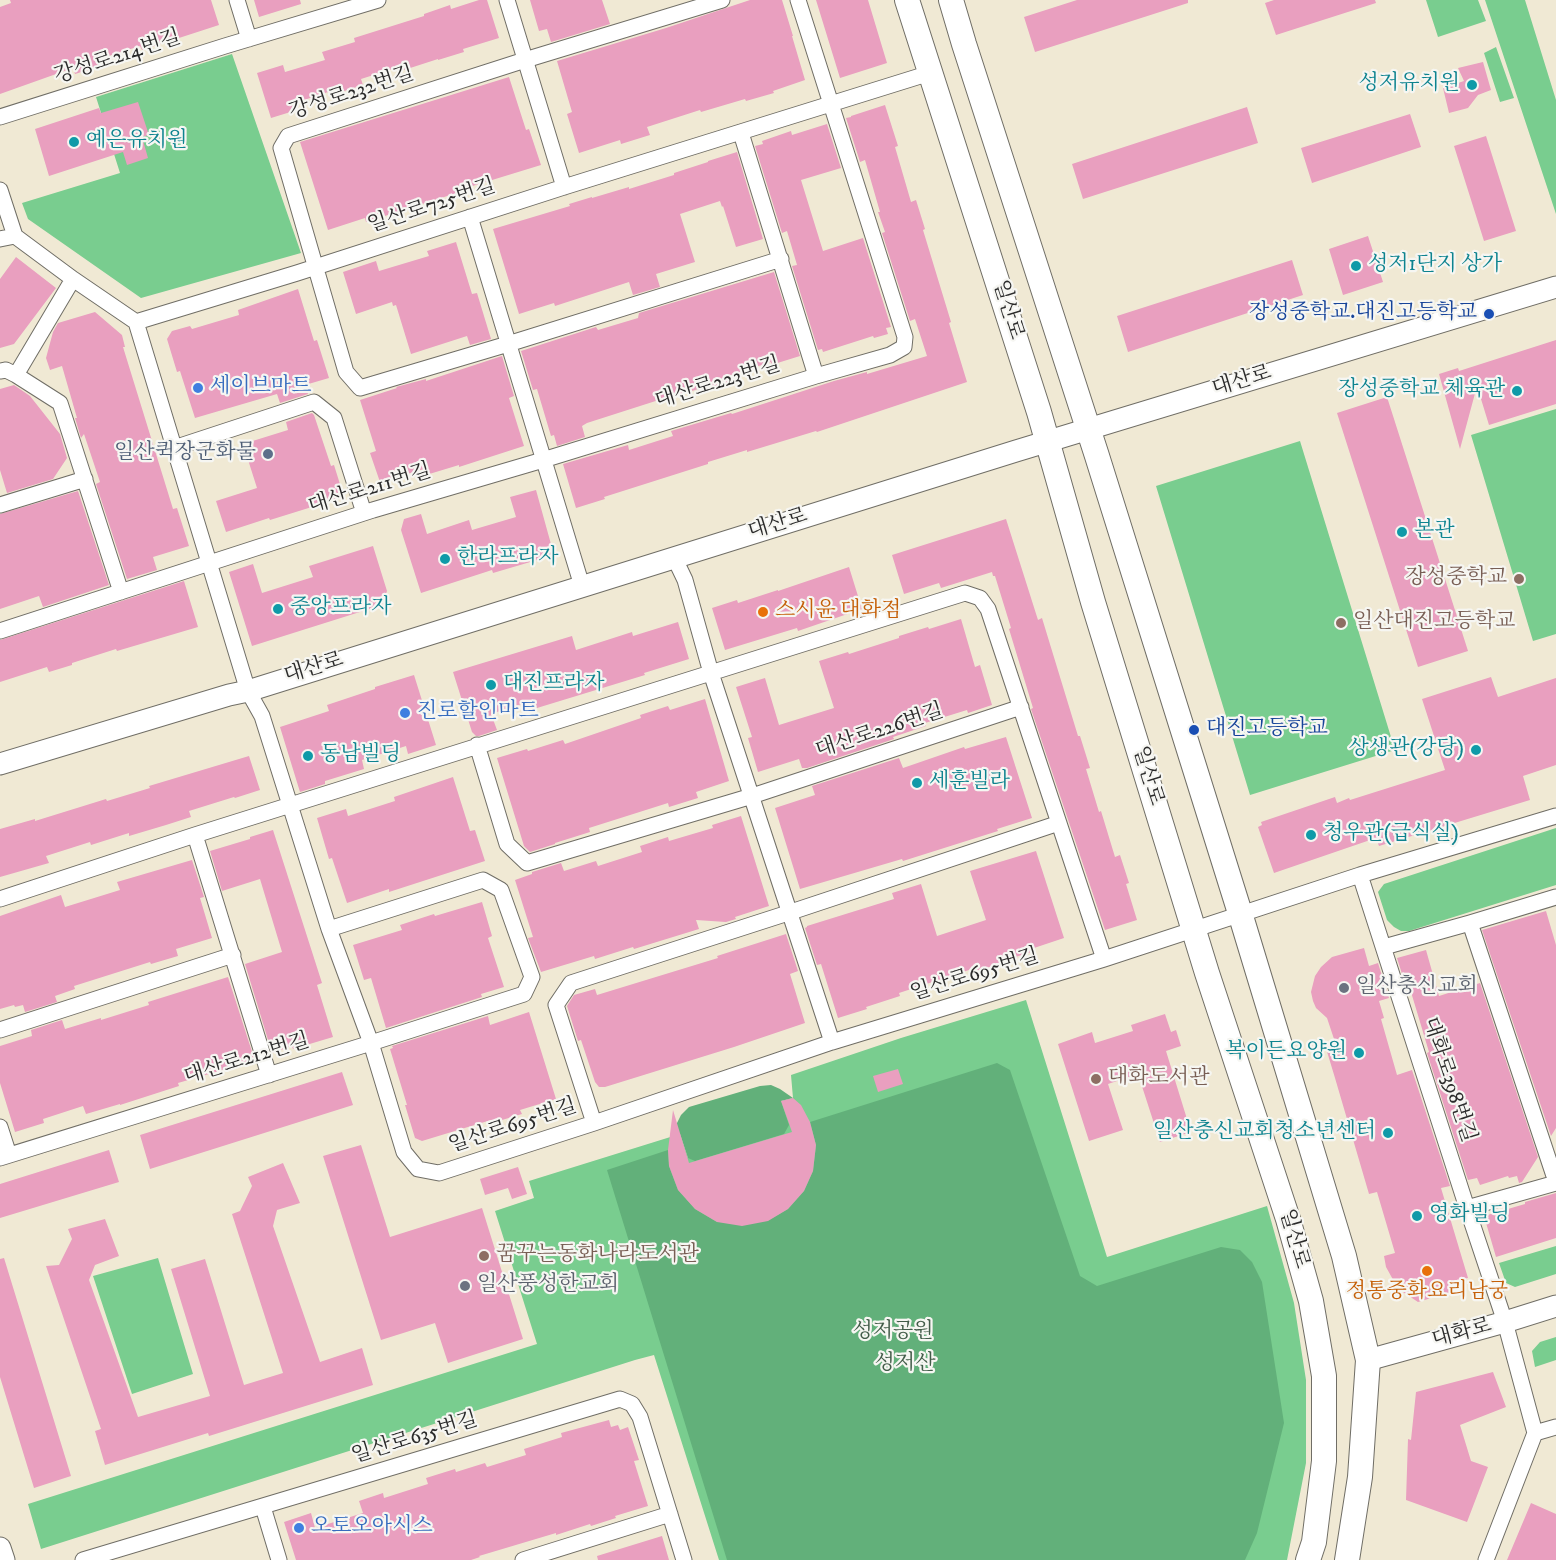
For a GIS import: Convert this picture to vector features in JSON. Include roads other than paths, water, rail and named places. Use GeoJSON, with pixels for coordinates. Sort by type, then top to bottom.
{"type":"FeatureCollection","features":[{"type":"Feature","properties":{"kind":"main road","name":"일산로"},"geometry":{"type":"LineString","coordinates":[[907,0],[1047,441],[1093,602],[1207,973],[1288,1219],[1311,1300],[1324,1376],[1324,1461],[1314,1542],[1308,1560]]}},
{"type":"Feature","properties":{"kind":"main road","name":"일산로"},"geometry":{"type":"LineString","coordinates":[[951,0],[1240,913],[1344,1256],[1368,1360],[1360,1477],[1347,1560]]}},
{"type":"Feature","properties":{"kind":"main road","name":"대산로"},"geometry":{"type":"LineString","coordinates":[[0,764],[248,691],[1047,441],[1556,287]]}},
{"type":"Feature","properties":{"kind":"main road","name":"대화로"},"geometry":{"type":"LineString","coordinates":[[1368,1360],[1556,1306]]}},
{"type":"Feature","properties":{"kind":"main road"},"geometry":{"type":"LineString","coordinates":[[0,1548],[4,1560]]}},
{"type":"Feature","properties":{"kind":"street"},"geometry":{"type":"LineString","coordinates":[[237,0],[249,39],[378,0]]}},
{"type":"Feature","properties":{"kind":"street"},"geometry":{"type":"LineString","coordinates":[[507,0],[564,187]]}},
{"type":"Feature","properties":{"kind":"street","name":"강성로232번길"},"geometry":{"type":"LineString","coordinates":[[508,344],[360,388],[346,372],[281,148],[288,136],[722,0]]}},
{"type":"Feature","properties":{"kind":"street"},"geometry":{"type":"LineString","coordinates":[[798,0],[831,103]]}},
{"type":"Feature","properties":{"kind":"street","name":"강성로214번길"},"geometry":{"type":"LineString","coordinates":[[0,117],[249,39]]}},
{"type":"Feature","properties":{"kind":"street","name":"일산로725번길"},"geometry":{"type":"LineString","coordinates":[[136,322],[930,73]]}},
{"type":"Feature","properties":{"kind":"street","name":"대산로223번길"},"geometry":{"type":"LineString","coordinates":[[543,460],[890,355],[904,347],[905,337],[831,103]]}},
{"type":"Feature","properties":{"kind":"street"},"geometry":{"type":"LineString","coordinates":[[741,133],[816,376]]}},
{"type":"Feature","properties":{"kind":"street"},"geometry":{"type":"LineString","coordinates":[[0,190],[7,237],[136,322],[248,691]]}},
{"type":"Feature","properties":{"kind":"street"},"geometry":{"type":"LineString","coordinates":[[470,217],[582,586]]}},
{"type":"Feature","properties":{"kind":"street"},"geometry":{"type":"LineString","coordinates":[[508,344],[781,259]]}},
{"type":"Feature","properties":{"kind":"street"},"geometry":{"type":"LineString","coordinates":[[16,375],[73,279]]}},
{"type":"Feature","properties":{"kind":"street"},"geometry":{"type":"LineString","coordinates":[[0,371],[6,370],[16,375],[60,403],[121,592]]}},
{"type":"Feature","properties":{"kind":"street"},"geometry":{"type":"LineString","coordinates":[[174,448],[314,402],[334,418],[364,513]]}},
{"type":"Feature","properties":{"kind":"street","name":"대산로211번길"},"geometry":{"type":"LineString","coordinates":[[0,631],[364,513],[543,460]]}},
{"type":"Feature","properties":{"kind":"street"},"geometry":{"type":"LineString","coordinates":[[0,505],[85,479]]}},
{"type":"Feature","properties":{"kind":"street"},"geometry":{"type":"LineString","coordinates":[[674,557],[685,580],[711,673],[832,1042]]}},
{"type":"Feature","properties":{"kind":"street"},"geometry":{"type":"LineString","coordinates":[[0,898],[965,593],[980,598],[988,609],[1104,959]]}},
{"type":"Feature","properties":{"kind":"street","name":"일산로695번길"},"geometry":{"type":"LineString","coordinates":[[248,691],[262,716],[329,929],[371,1043],[404,1152],[418,1169],[439,1173],[832,1042],[1104,959],[1360,874],[1556,816]]}},
{"type":"Feature","properties":{"kind":"street","name":"대산로226번길"},"geometry":{"type":"LineString","coordinates":[[472,747],[507,844],[527,863],[752,796],[1021,707]]}},
{"type":"Feature","properties":{"kind":"street"},"geometry":{"type":"LineString","coordinates":[[594,1123],[556,1005],[571,983],[1059,823]]}},
{"type":"Feature","properties":{"kind":"street"},"geometry":{"type":"LineString","coordinates":[[195,835],[269,1075]]}},
{"type":"Feature","properties":{"kind":"street","name":"대화로398번길"},"geometry":{"type":"LineString","coordinates":[[1360,874],[1505,1322],[1535,1433]]}},
{"type":"Feature","properties":{"kind":"street","name":"대산로212번길"},"geometry":{"type":"LineString","coordinates":[[0,1127],[4,1156],[524,994],[532,977],[501,890],[483,880],[329,929]]}},
{"type":"Feature","properties":{"kind":"street"},"geometry":{"type":"LineString","coordinates":[[1384,947],[1556,897]]}},
{"type":"Feature","properties":{"kind":"street"},"geometry":{"type":"LineString","coordinates":[[1467,1208],[1556,1183],[1470,923]]}},
{"type":"Feature","properties":{"kind":"street"},"geometry":{"type":"LineString","coordinates":[[0,1030],[233,955]]}},
{"type":"Feature","properties":{"kind":"street","name":"일산로635번길"},"geometry":{"type":"LineString","coordinates":[[83,1560],[620,1399],[632,1404],[640,1417],[670,1514]]}},
{"type":"Feature","properties":{"kind":"street"},"geometry":{"type":"LineString","coordinates":[[1486,1560],[1535,1433],[1556,1426]]}},
{"type":"Feature","properties":{"kind":"street"},"geometry":{"type":"LineString","coordinates":[[262,1507],[279,1560]]}},
{"type":"Feature","properties":{"kind":"street"},"geometry":{"type":"LineString","coordinates":[[523,1560],[670,1514],[684,1560]]}},
{"type":"Feature","properties":{"kind":"place","name":"성저유치원"},"geometry":{"type":"Point","coordinates":[1472,85]}},
{"type":"Feature","properties":{"kind":"place","name":"예은유치원"},"geometry":{"type":"Point","coordinates":[74,142]}},
{"type":"Feature","properties":{"kind":"place","name":"성저1단지 상가"},"geometry":{"type":"Point","coordinates":[1356,266]}},
{"type":"Feature","properties":{"kind":"place","name":"장성중학교.대진고등학교"},"geometry":{"type":"Point","coordinates":[1489,314]}},
{"type":"Feature","properties":{"kind":"place","name":"세이브마트"},"geometry":{"type":"Point","coordinates":[198,388]}},
{"type":"Feature","properties":{"kind":"place","name":"장성중학교 체육관"},"geometry":{"type":"Point","coordinates":[1517,391]}},
{"type":"Feature","properties":{"kind":"place","name":"일산퀵장군화물"},"geometry":{"type":"Point","coordinates":[268,454]}},
{"type":"Feature","properties":{"kind":"place","name":"본관"},"geometry":{"type":"Point","coordinates":[1402,532]}},
{"type":"Feature","properties":{"kind":"place","name":"한라프라자"},"geometry":{"type":"Point","coordinates":[445,559]}},
{"type":"Feature","properties":{"kind":"place","name":"장성중학교"},"geometry":{"type":"Point","coordinates":[1519,579]}},
{"type":"Feature","properties":{"kind":"place","name":"중앙프라자"},"geometry":{"type":"Point","coordinates":[278,609]}},
{"type":"Feature","properties":{"kind":"place","name":"스시윤 대화점"},"geometry":{"type":"Point","coordinates":[763,612]}},
{"type":"Feature","properties":{"kind":"place","name":"일산대진고등학교"},"geometry":{"type":"Point","coordinates":[1341,623]}},
{"type":"Feature","properties":{"kind":"place","name":"대진프라자"},"geometry":{"type":"Point","coordinates":[491,685]}},
{"type":"Feature","properties":{"kind":"place","name":"진로할인마트"},"geometry":{"type":"Point","coordinates":[405,713]}},
{"type":"Feature","properties":{"kind":"place","name":"대진고등학교"},"geometry":{"type":"Point","coordinates":[1194,730]}},
{"type":"Feature","properties":{"kind":"place","name":"상생관(강당)"},"geometry":{"type":"Point","coordinates":[1476,750]}},
{"type":"Feature","properties":{"kind":"place","name":"동남빌딩"},"geometry":{"type":"Point","coordinates":[308,756]}},
{"type":"Feature","properties":{"kind":"place","name":"세훈빌라"},"geometry":{"type":"Point","coordinates":[917,783]}},
{"type":"Feature","properties":{"kind":"place","name":"청우관(급식실)"},"geometry":{"type":"Point","coordinates":[1311,835]}},
{"type":"Feature","properties":{"kind":"place","name":"일산충신교회"},"geometry":{"type":"Point","coordinates":[1344,988]}},
{"type":"Feature","properties":{"kind":"place","name":"복이든요양원"},"geometry":{"type":"Point","coordinates":[1359,1053]}},
{"type":"Feature","properties":{"kind":"place","name":"대화도서관"},"geometry":{"type":"Point","coordinates":[1096,1079]}},
{"type":"Feature","properties":{"kind":"place","name":"일산충신교회청소년센터"},"geometry":{"type":"Point","coordinates":[1388,1133]}},
{"type":"Feature","properties":{"kind":"place","name":"영화빌딩"},"geometry":{"type":"Point","coordinates":[1417,1216]}},
{"type":"Feature","properties":{"kind":"place","name":"꿈꾸는동화나라도서관"},"geometry":{"type":"Point","coordinates":[484,1256]}},
{"type":"Feature","properties":{"kind":"place","name":"정통중화요리남궁"},"geometry":{"type":"Point","coordinates":[1427,1271]}},
{"type":"Feature","properties":{"kind":"place","name":"일산풍성한교회"},"geometry":{"type":"Point","coordinates":[465,1286]}},
{"type":"Feature","properties":{"kind":"place","name":"오토오아시스"},"geometry":{"type":"Point","coordinates":[299,1528]}},
{"type":"Feature","properties":{"kind":"park label","name":"성저공원"},"geometry":{"type":"Point","coordinates":[893,1333]}},
{"type":"Feature","properties":{"kind":"park label","name":"성저산"},"geometry":{"type":"Point","coordinates":[905,1365]}}]}
